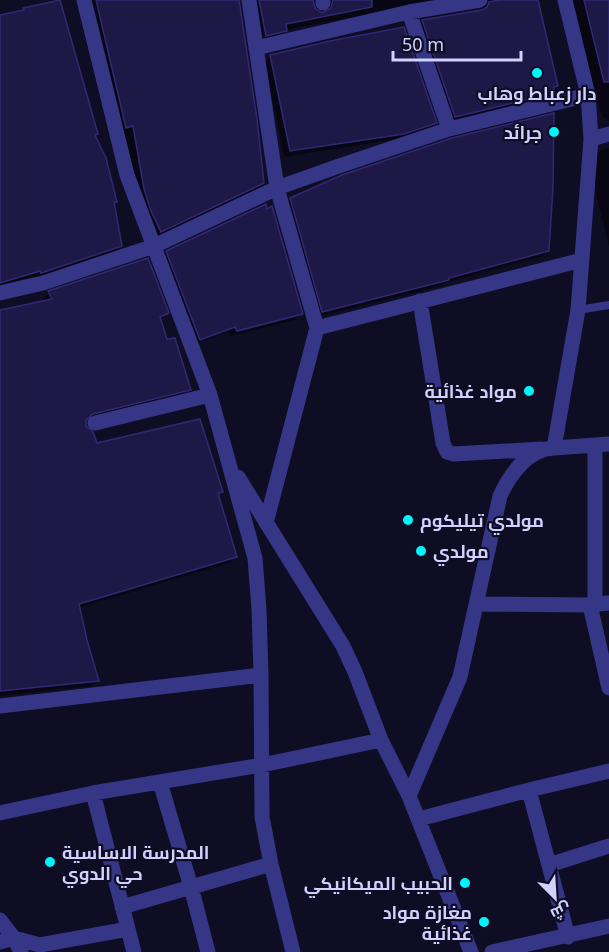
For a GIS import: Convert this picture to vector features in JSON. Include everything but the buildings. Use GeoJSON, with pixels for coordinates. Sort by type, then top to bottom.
{"type":"FeatureCollection","features":[{"type":"Feature","properties":{"kind":"street"},"geometry":{"type":"LineString","coordinates":[[84,0],[127,176],[210,394],[255,558],[261,675],[262,817],[293,952]]}},
{"type":"Feature","properties":{"kind":"street"},"geometry":{"type":"LineString","coordinates":[[249,0],[278,188],[317,328],[266,523]]}},
{"type":"Feature","properties":{"kind":"street"},"geometry":{"type":"LineString","coordinates":[[256,48],[409,12],[480,0]]}},
{"type":"Feature","properties":{"kind":"street"},"geometry":{"type":"LineString","coordinates":[[551,448],[578,310],[591,139],[588,95],[566,0]]}},
{"type":"Feature","properties":{"kind":"street"},"geometry":{"type":"LineString","coordinates":[[409,12],[449,129]]}},
{"type":"Feature","properties":{"kind":"street"},"geometry":{"type":"LineString","coordinates":[[0,293],[43,283],[154,246],[278,188],[449,129],[588,95]]}},
{"type":"Feature","properties":{"kind":"street"},"geometry":{"type":"LineString","coordinates":[[591,139],[609,134]]}},
{"type":"Feature","properties":{"kind":"street"},"geometry":{"type":"LineString","coordinates":[[317,328],[582,260]]}},
{"type":"Feature","properties":{"kind":"street"},"geometry":{"type":"LineString","coordinates":[[420,301],[443,443],[447,452],[454,454],[602,445],[603,527],[598,604],[609,688]]}},
{"type":"Feature","properties":{"kind":"street"},"geometry":{"type":"LineString","coordinates":[[95,423],[210,394]]}},
{"type":"Feature","properties":{"kind":"street"},"geometry":{"type":"LineString","coordinates":[[409,796],[460,677],[500,496],[509,477],[526,459],[551,448]]}},
{"type":"Feature","properties":{"kind":"street"},"geometry":{"type":"LineString","coordinates":[[230,464],[343,646],[381,740],[419,819],[471,952]]}},
{"type":"Feature","properties":{"kind":"street"},"geometry":{"type":"LineString","coordinates":[[476,604],[598,604]]}},
{"type":"Feature","properties":{"kind":"street"},"geometry":{"type":"LineString","coordinates":[[0,706],[261,675]]}},
{"type":"Feature","properties":{"kind":"street"},"geometry":{"type":"LineString","coordinates":[[0,813],[93,793],[262,765],[381,740]]}},
{"type":"Feature","properties":{"kind":"street"},"geometry":{"type":"LineString","coordinates":[[419,819],[609,771]]}},
{"type":"Feature","properties":{"kind":"street"},"geometry":{"type":"LineString","coordinates":[[160,782],[208,952]]}},
{"type":"Feature","properties":{"kind":"street"},"geometry":{"type":"LineString","coordinates":[[529,790],[568,937]]}},
{"type":"Feature","properties":{"kind":"street"},"geometry":{"type":"LineString","coordinates":[[93,793],[134,952]]}},
{"type":"Feature","properties":{"kind":"street"},"geometry":{"type":"LineString","coordinates":[[549,865],[609,846]]}},
{"type":"Feature","properties":{"kind":"street"},"geometry":{"type":"LineString","coordinates":[[122,906],[271,864]]}},
{"type":"Feature","properties":{"kind":"street"},"geometry":{"type":"LineString","coordinates":[[0,920],[12,944],[40,945],[128,929]]}},
{"type":"Feature","properties":{"kind":"street"},"geometry":{"type":"LineString","coordinates":[[492,952],[568,937],[609,926]]}},
{"type":"Feature","properties":{"kind":"lane"},"geometry":{"type":"LineString","coordinates":[[578,310],[609,305]]}},
{"type":"Feature","properties":{"kind":"place","name":"دار زعباط وهاب"},"geometry":{"type":"Point","coordinates":[537,73]}},
{"type":"Feature","properties":{"kind":"place","name":"جرائد"},"geometry":{"type":"Point","coordinates":[554,132]}},
{"type":"Feature","properties":{"kind":"place","name":"مواد غذائية"},"geometry":{"type":"Point","coordinates":[529,391]}},
{"type":"Feature","properties":{"kind":"place","name":"مولدي تيليكوم"},"geometry":{"type":"Point","coordinates":[408,520]}},
{"type":"Feature","properties":{"kind":"place","name":"مولدي"},"geometry":{"type":"Point","coordinates":[421,551]}},
{"type":"Feature","properties":{"kind":"place","name":"المدرسة الاساسية حي الدوي"},"geometry":{"type":"Point","coordinates":[50,862]}},
{"type":"Feature","properties":{"kind":"place","name":"الحبيب الميكانيكي"},"geometry":{"type":"Point","coordinates":[465,883]}},
{"type":"Feature","properties":{"kind":"place","name":"مغازة مواد غذائية"},"geometry":{"type":"Point","coordinates":[484,922]}}]}
